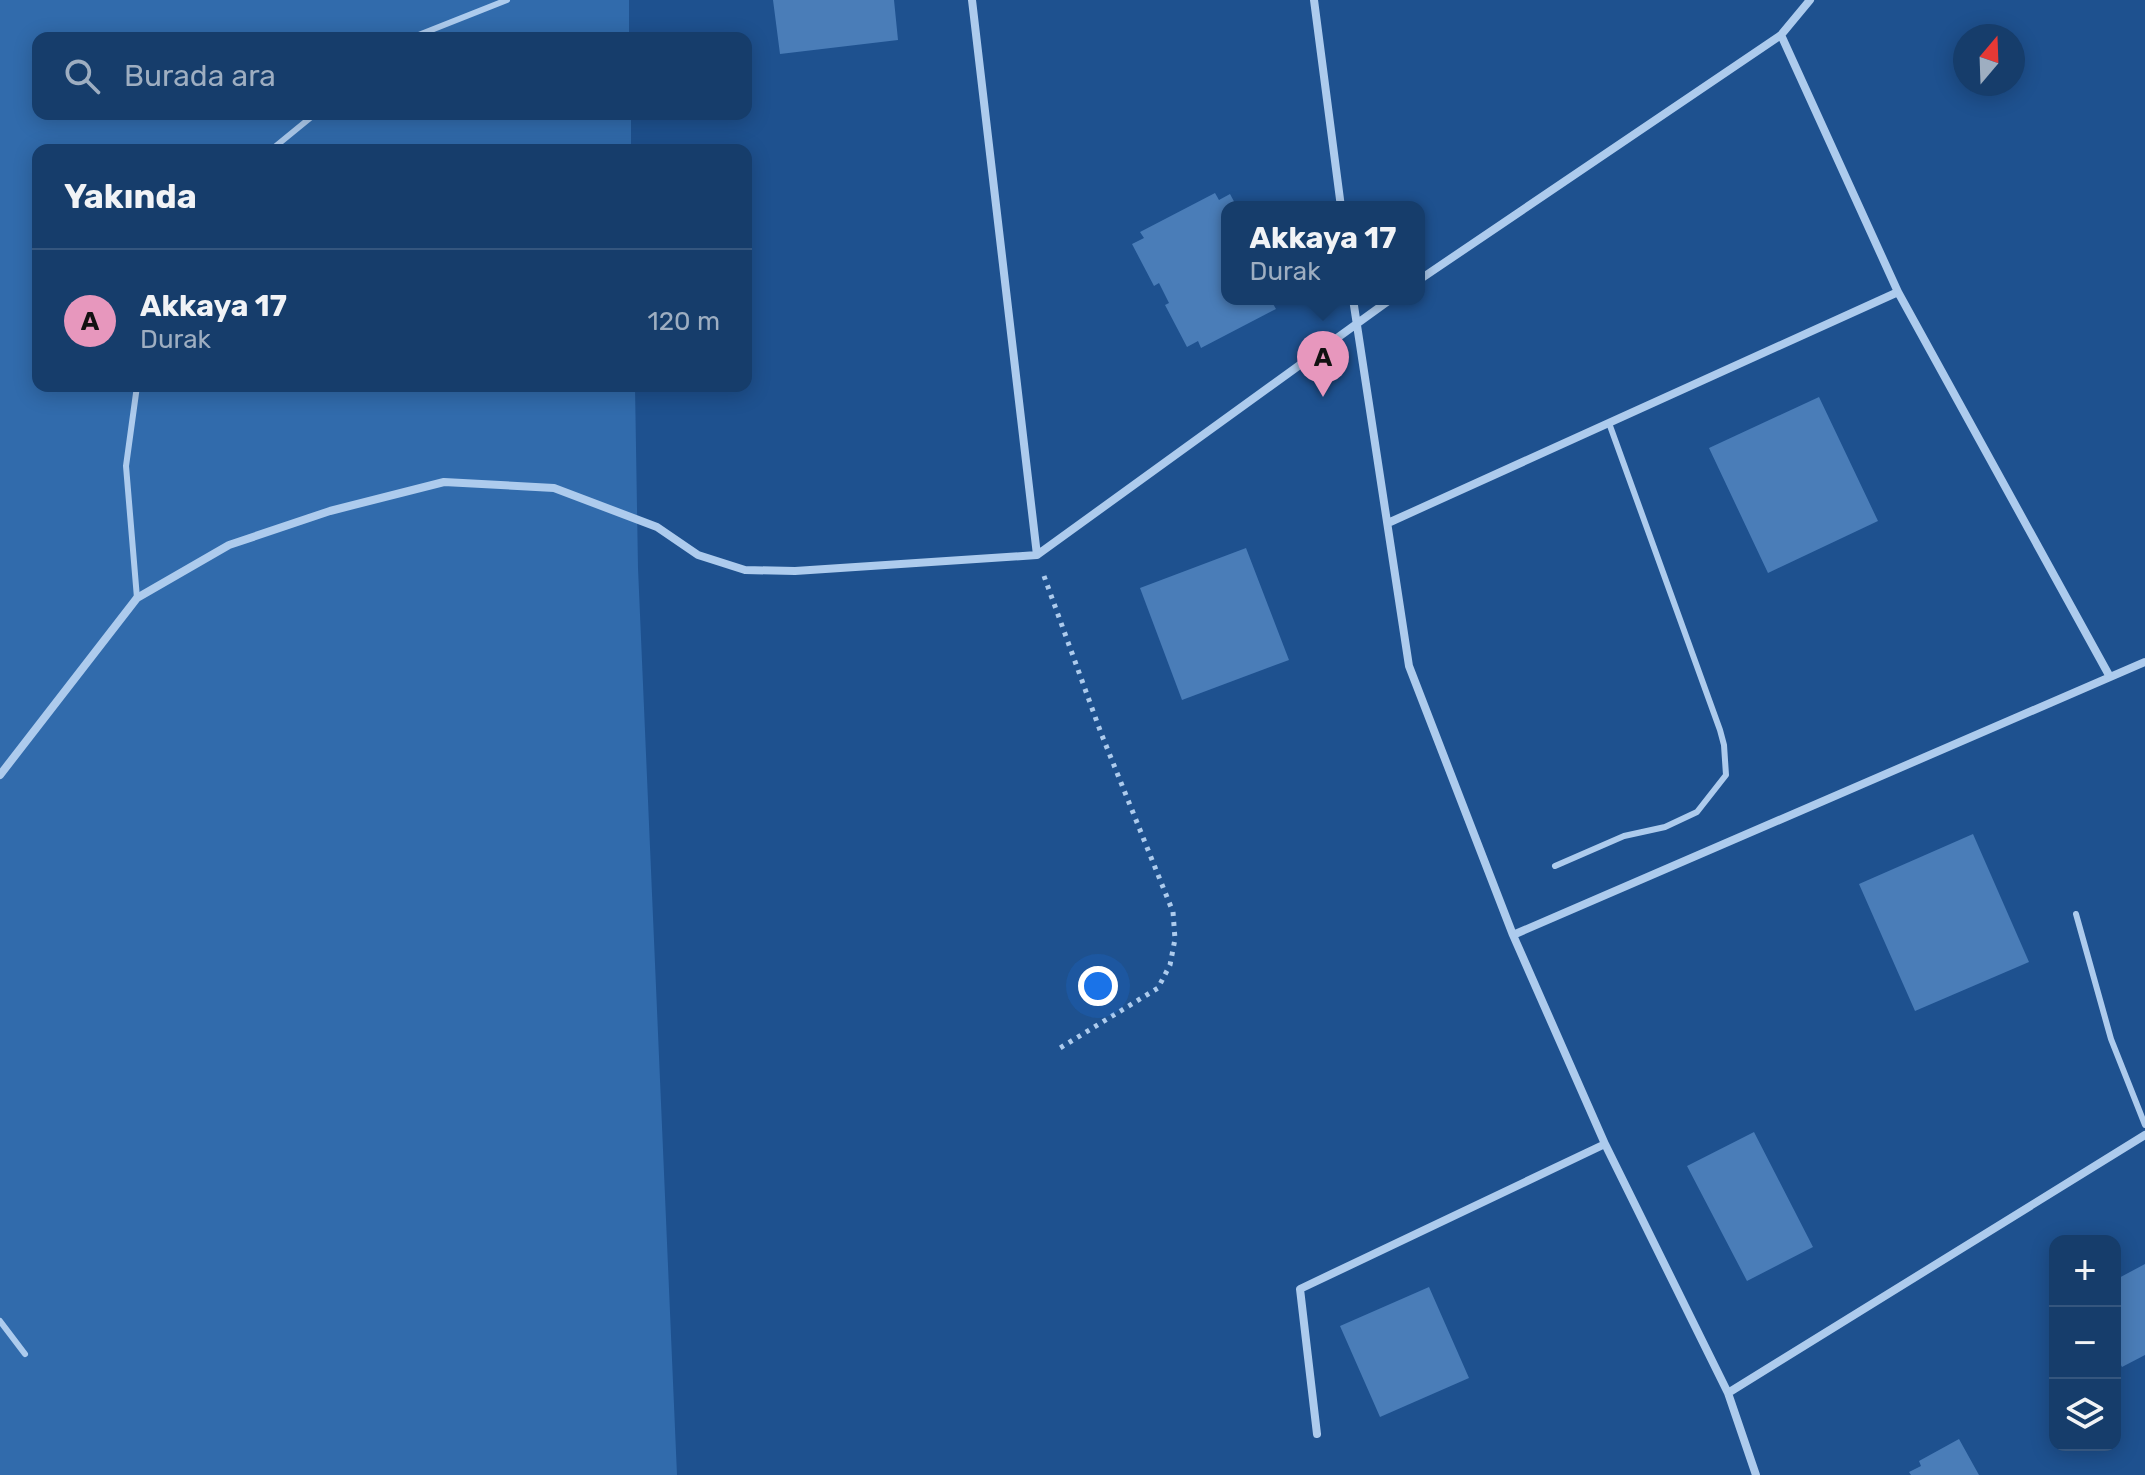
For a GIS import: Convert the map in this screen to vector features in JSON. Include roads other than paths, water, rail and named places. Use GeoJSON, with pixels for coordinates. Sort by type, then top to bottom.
{"type":"FeatureCollection","features":[{"type":"Feature","properties":{"kind":"street"},"geometry":{"type":"LineString","coordinates":[[972,0],[1037,555]]}},
{"type":"Feature","properties":{"kind":"street"},"geometry":{"type":"LineString","coordinates":[[1314,0],[1340,201]]}},
{"type":"Feature","properties":{"kind":"street"},"geometry":{"type":"LineString","coordinates":[[1425,276],[1781,35],[1810,0]]}},
{"type":"Feature","properties":{"kind":"street"},"geometry":{"type":"LineString","coordinates":[[1781,35],[1898,292],[2110,677]]}},
{"type":"Feature","properties":{"kind":"street"},"geometry":{"type":"LineString","coordinates":[[1388,523],[1898,292]]}},
{"type":"Feature","properties":{"kind":"street"},"geometry":{"type":"LineString","coordinates":[[1354,305],[1409,666],[1513,935],[1605,1144],[1728,1393],[1756,1475]]}},
{"type":"Feature","properties":{"kind":"street"},"geometry":{"type":"LineString","coordinates":[[0,775],[137,598],[229,545],[330,511],[444,482],[554,488],[657,527],[698,555],[745,570],[795,571],[1037,555],[1382,305]]}},
{"type":"Feature","properties":{"kind":"street"},"geometry":{"type":"LineString","coordinates":[[1513,935],[2145,662]]}},
{"type":"Feature","properties":{"kind":"street"},"geometry":{"type":"LineString","coordinates":[[1728,1393],[2145,1135]]}},
{"type":"Feature","properties":{"kind":"street"},"geometry":{"type":"LineString","coordinates":[[1317,1434],[1300,1289],[1605,1144]]}},
{"type":"Feature","properties":{"kind":"lane"},"geometry":{"type":"LineString","coordinates":[[426,32],[507,0]]}},
{"type":"Feature","properties":{"kind":"lane"},"geometry":{"type":"LineString","coordinates":[[278,144],[308,120]]}},
{"type":"Feature","properties":{"kind":"lane"},"geometry":{"type":"LineString","coordinates":[[136,392],[126,466],[137,598]]}},
{"type":"Feature","properties":{"kind":"lane"},"geometry":{"type":"LineString","coordinates":[[1555,866],[1624,836],[1665,827],[1697,812],[1726,775],[1720,730],[1609,423]]}},
{"type":"Feature","properties":{"kind":"lane"},"geometry":{"type":"LineString","coordinates":[[2076,914],[2111,1039],[2145,1125]]}},
{"type":"Feature","properties":{"kind":"lane"},"geometry":{"type":"LineString","coordinates":[[0,1321],[25,1354]]}},
{"type":"Feature","properties":{"kind":"place","name":"Akkaya 17"},"geometry":{"type":"Point","coordinates":[1323,397]}}]}
